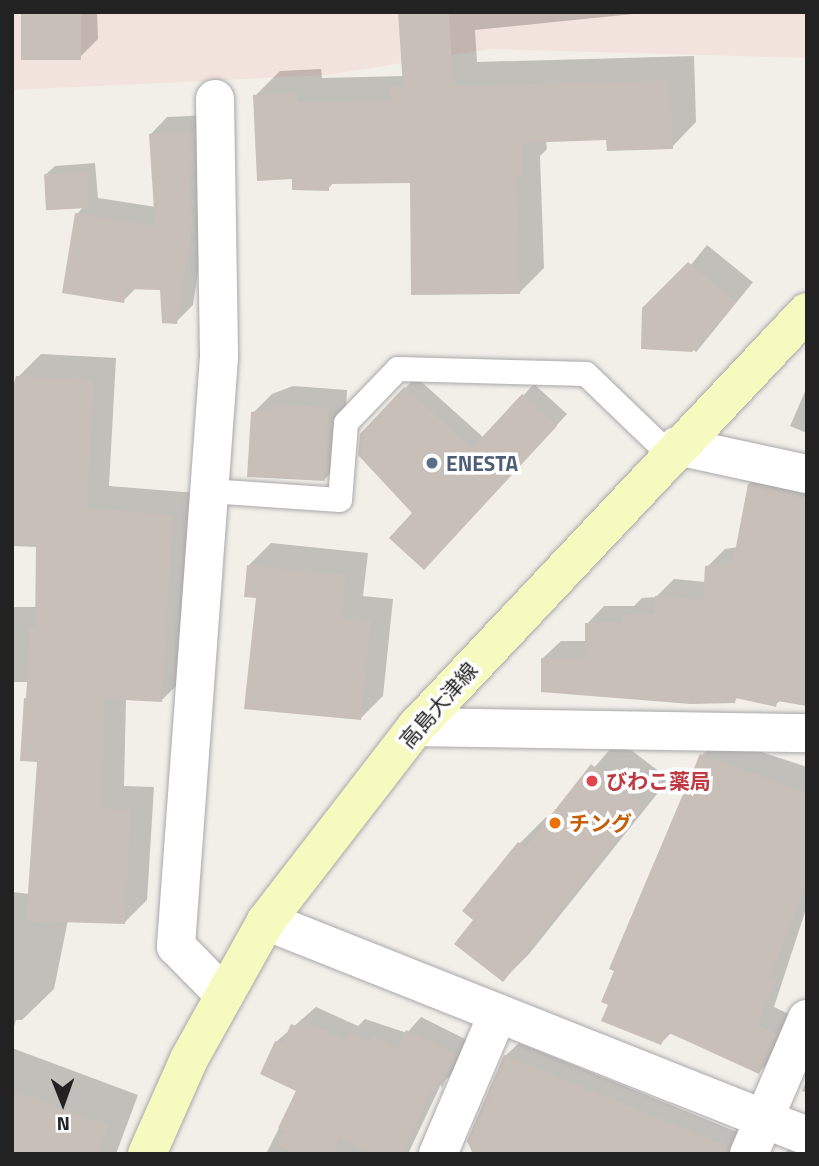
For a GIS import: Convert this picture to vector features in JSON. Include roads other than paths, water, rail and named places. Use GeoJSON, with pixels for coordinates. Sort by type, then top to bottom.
{"type":"FeatureCollection","features":[{"type":"Feature","properties":{"kind":"main road","name":"高島大津線"},"geometry":{"type":"LineString","coordinates":[[147,1154],[189,1059],[267,921],[416,727],[673,450],[807,312]]}},
{"type":"Feature","properties":{"kind":"street"},"geometry":{"type":"LineString","coordinates":[[215,99],[219,357],[176,946],[224,995]]}},
{"type":"Feature","properties":{"kind":"street"},"geometry":{"type":"LineString","coordinates":[[673,450],[807,474]]}},
{"type":"Feature","properties":{"kind":"street"},"geometry":{"type":"LineString","coordinates":[[416,727],[807,733]]}},
{"type":"Feature","properties":{"kind":"street"},"geometry":{"type":"LineString","coordinates":[[267,921],[807,1136]]}},
{"type":"Feature","properties":{"kind":"street"},"geometry":{"type":"LineString","coordinates":[[438,1154],[499,1013]]}},
{"type":"Feature","properties":{"kind":"street"},"geometry":{"type":"LineString","coordinates":[[749,1154],[807,1019]]}},
{"type":"Feature","properties":{"kind":"lane"},"geometry":{"type":"LineString","coordinates":[[209,491],[340,500],[346,423],[398,369],[586,374],[673,450]]}},
{"type":"Feature","properties":{"kind":"place","name":"ENESTA"},"geometry":{"type":"Point","coordinates":[432,463]}},
{"type":"Feature","properties":{"kind":"place","name":"びわこ薬局"},"geometry":{"type":"Point","coordinates":[592,781]}},
{"type":"Feature","properties":{"kind":"place","name":"チング"},"geometry":{"type":"Point","coordinates":[555,823]}}]}
